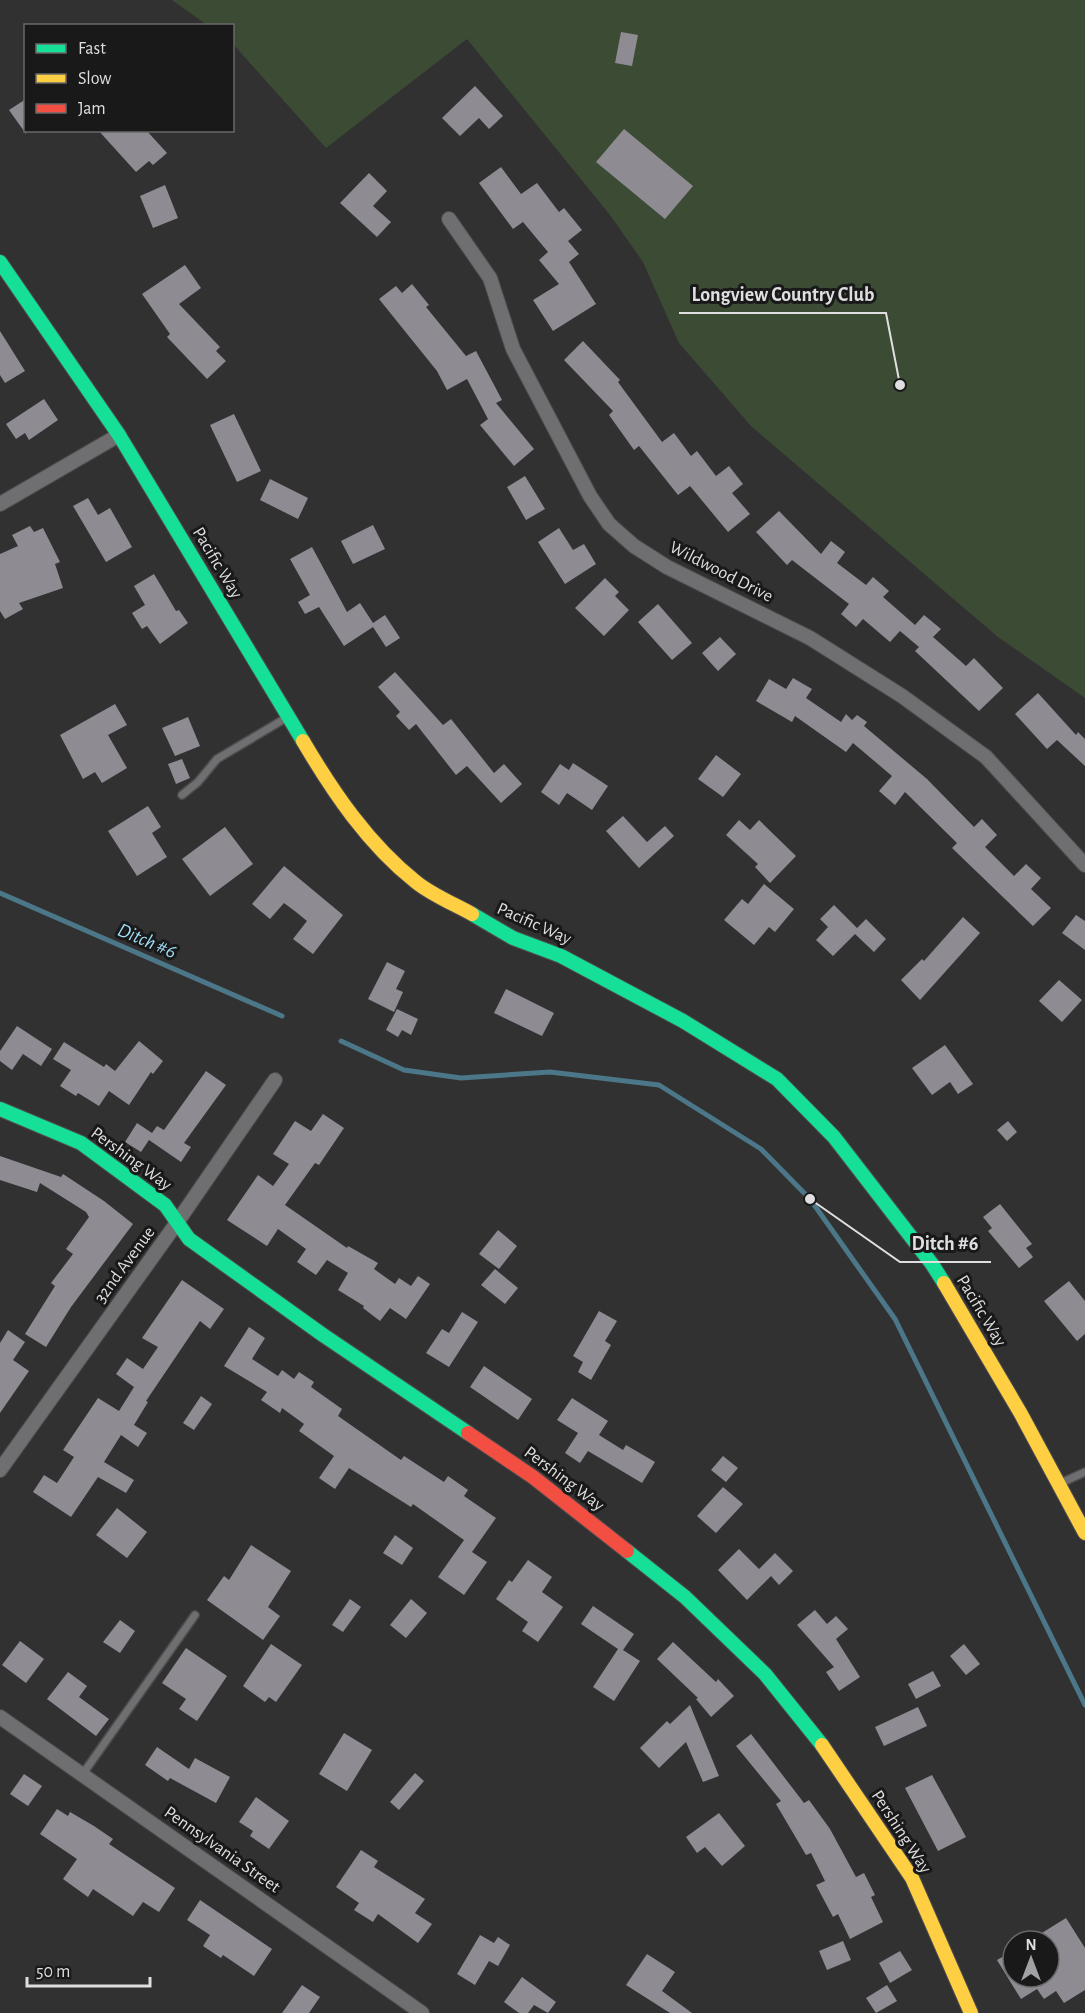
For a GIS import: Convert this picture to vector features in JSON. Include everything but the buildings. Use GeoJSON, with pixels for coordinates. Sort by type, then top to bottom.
{"type":"FeatureCollection","features":[{"type":"Feature","properties":{"kind":"main road","name":"Pacific Way"},"geometry":{"type":"LineString","coordinates":[[0,262],[119,435],[335,795],[389,858],[417,884],[513,938],[561,956],[683,1021],[777,1079],[834,1137],[932,1264],[1085,1533]]}},
{"type":"Feature","properties":{"kind":"main road","name":"Pershing Way"},"geometry":{"type":"LineString","coordinates":[[0,1109],[81,1143],[165,1205],[176,1224],[189,1239],[533,1477],[685,1597],[765,1674],[826,1750],[912,1878],[971,2013]]}},
{"type":"Feature","properties":{"kind":"street","name":"Wildwood Drive"},"geometry":{"type":"LineString","coordinates":[[449,219],[490,278],[513,349],[590,496],[609,524],[634,546],[667,567],[810,638],[911,702],[986,757],[1085,865]]}},
{"type":"Feature","properties":{"kind":"street"},"geometry":{"type":"LineString","coordinates":[[0,504],[119,435]]}},
{"type":"Feature","properties":{"kind":"street","name":"32nd Avenue"},"geometry":{"type":"LineString","coordinates":[[0,1470],[176,1224],[275,1080]]}},
{"type":"Feature","properties":{"kind":"street","name":"Pennsylvania Street"},"geometry":{"type":"LineString","coordinates":[[0,1717],[422,2013]]}},
{"type":"Feature","properties":{"kind":"lane"},"geometry":{"type":"LineString","coordinates":[[182,795],[198,782],[217,759],[288,717]]}},
{"type":"Feature","properties":{"kind":"lane"},"geometry":{"type":"LineString","coordinates":[[1059,1484],[1085,1472]]}},
{"type":"Feature","properties":{"kind":"lane"},"geometry":{"type":"LineString","coordinates":[[82,1775],[195,1615]]}},
{"type":"Feature","properties":{"kind":"green space"},"geometry":{"type":"Polygon","coordinates":[[[172,0],[1085,0],[1085,698],[998,637],[751,426],[679,343],[643,262],[610,215],[467,39],[326,148],[234,45],[234,24],[206,24],[172,0]]]}},
{"type":"Feature","properties":{"kind":"waterway","name":"Ditch #6"},"geometry":{"type":"LineString","coordinates":[[0,893],[282,1016]]}},
{"type":"Feature","properties":{"kind":"waterway","name":"Ditch #6"},"geometry":{"type":"LineString","coordinates":[[341,1041],[404,1070],[461,1078],[550,1072],[659,1085],[761,1149],[810,1199],[895,1319],[1085,1705]]}},
{"type":"Feature","properties":{"kind":"traffic: fast"},"geometry":{"type":"LineString","coordinates":[[0,262],[119,435],[303,741]]}},
{"type":"Feature","properties":{"kind":"traffic: fast"},"geometry":{"type":"LineString","coordinates":[[472,914],[513,938],[561,956],[683,1021],[777,1079],[834,1137],[932,1264],[944,1283]]}},
{"type":"Feature","properties":{"kind":"traffic: fast"},"geometry":{"type":"LineString","coordinates":[[0,1109],[81,1143],[165,1205],[189,1239],[323,1335],[468,1433]]}},
{"type":"Feature","properties":{"kind":"traffic: fast"},"geometry":{"type":"LineString","coordinates":[[627,1551],[685,1597],[765,1674],[822,1745]]}},
{"type":"Feature","properties":{"kind":"traffic: slow"},"geometry":{"type":"LineString","coordinates":[[303,741],[339,798],[382,851],[422,887],[472,914]]}},
{"type":"Feature","properties":{"kind":"traffic: slow"},"geometry":{"type":"LineString","coordinates":[[944,1283],[1021,1414],[1085,1533]]}},
{"type":"Feature","properties":{"kind":"traffic: slow"},"geometry":{"type":"LineString","coordinates":[[822,1745],[912,1878],[971,2013]]}},
{"type":"Feature","properties":{"kind":"traffic: jam"},"geometry":{"type":"LineString","coordinates":[[468,1433],[533,1477],[627,1551]]}},
{"type":"Feature","properties":{"kind":"place","name":"Longview Country Club"},"geometry":{"type":"Point","coordinates":[900,385]}},
{"type":"Feature","properties":{"kind":"place","name":"Ditch #6"},"geometry":{"type":"Point","coordinates":[810,1199]}}]}
